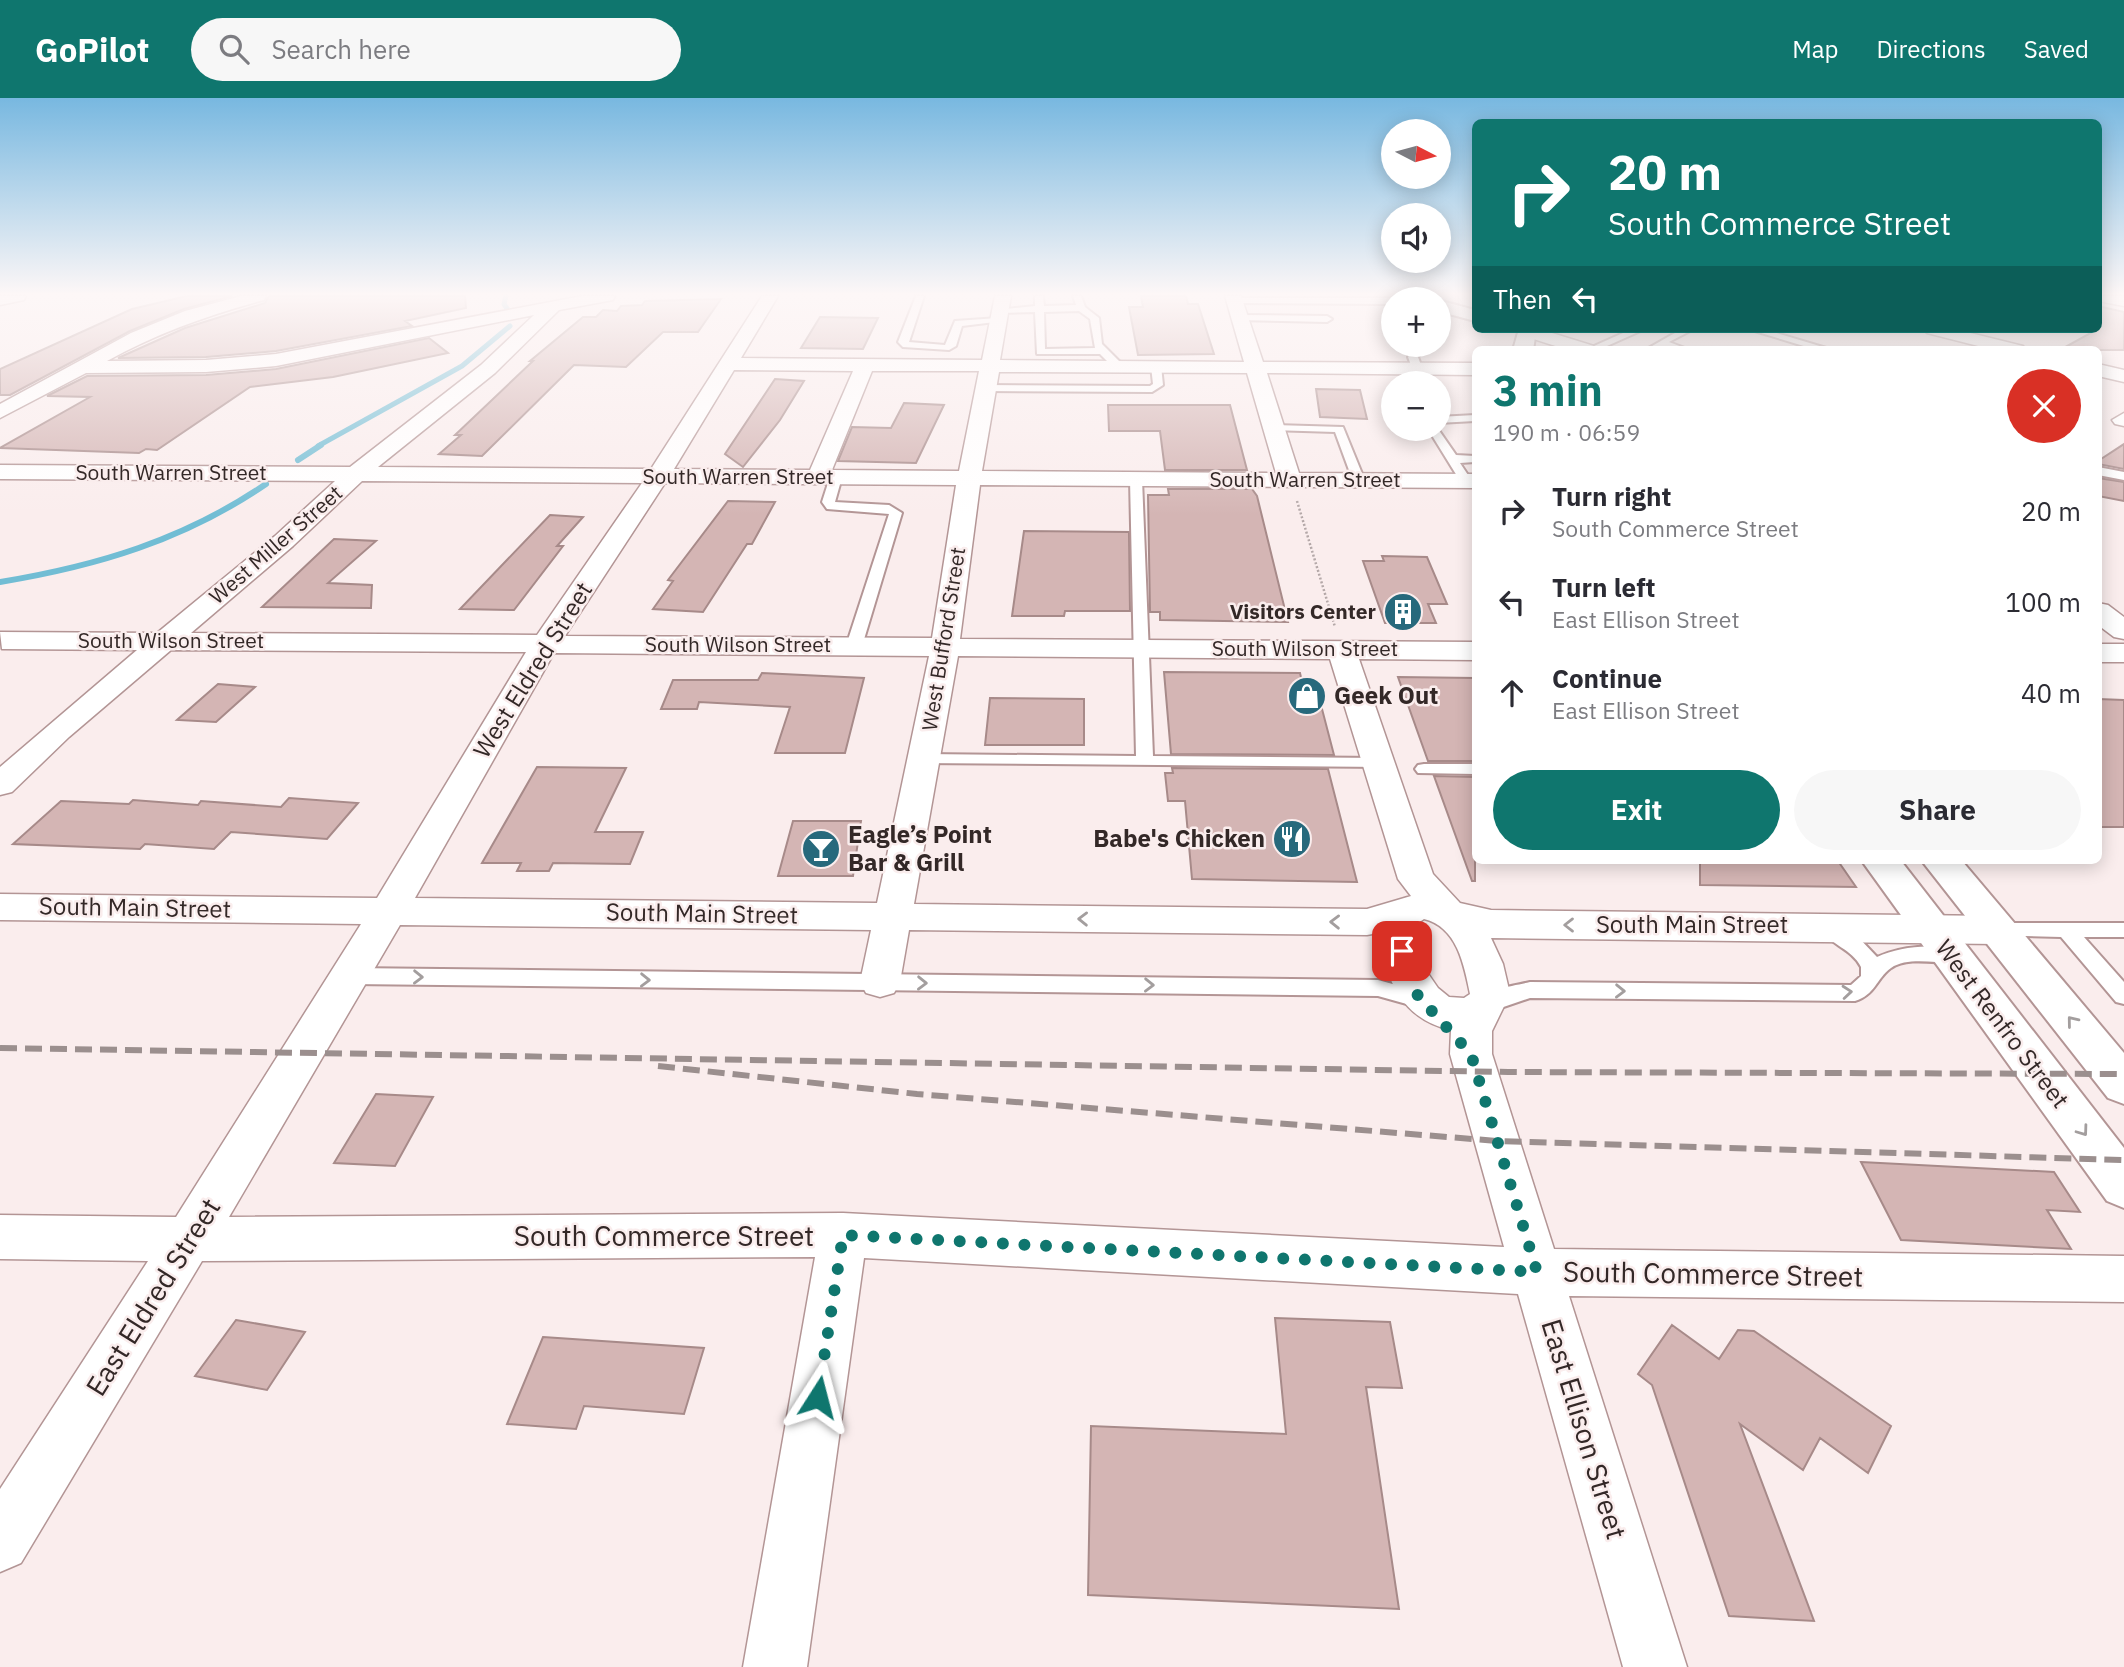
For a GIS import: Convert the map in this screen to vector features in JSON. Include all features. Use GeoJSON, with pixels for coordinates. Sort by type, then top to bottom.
{"type":"FeatureCollection","features":[{"type":"Feature","properties":{"kind":"main road","name":"West Renfro Street"},"geometry":{"type":"LineString","coordinates":[[1883,864],[2124,1186]]}},
{"type":"Feature","properties":{"kind":"main road"},"geometry":{"type":"LineString","coordinates":[[1943,864],[2120,1079]]}},
{"type":"Feature","properties":{"kind":"street"},"geometry":{"type":"LineString","coordinates":[[0,412],[76,369]]}},
{"type":"Feature","properties":{"kind":"street","name":"West Miller Street"},"geometry":{"type":"LineString","coordinates":[[0,785],[58,730],[284,541],[356,474],[488,369]]}},
{"type":"Feature","properties":{"kind":"street","name":"West Eldred Street"},"geometry":{"type":"LineString","coordinates":[[306,1051],[545,644],[658,476],[724,369]]}},
{"type":"Feature","properties":{"kind":"street"},"geometry":{"type":"LineString","coordinates":[[827,477],[864,369]]}},
{"type":"Feature","properties":{"kind":"street"},"geometry":{"type":"LineString","coordinates":[[908,369],[987,377],[1080,369]]}},
{"type":"Feature","properties":{"kind":"street","name":"West Bufford Street"},"geometry":{"type":"LineString","coordinates":[[880,982],[945,647],[969,478],[988,369]]}},
{"type":"Feature","properties":{"kind":"street"},"geometry":{"type":"LineString","coordinates":[[1257,369],[1290,480]]}},
{"type":"Feature","properties":{"kind":"street"},"geometry":{"type":"LineString","coordinates":[[2102,371],[2124,376]]}},
{"type":"Feature","properties":{"kind":"street","name":"South Warren Street"},"geometry":{"type":"LineString","coordinates":[[0,472],[1470,481]]}},
{"type":"Feature","properties":{"kind":"street"},"geometry":{"type":"LineString","coordinates":[[2102,614],[2124,631]]}},
{"type":"Feature","properties":{"kind":"street","name":"South Wilson Street"},"geometry":{"type":"LineString","coordinates":[[2,640],[1472,651]]}},
{"type":"Feature","properties":{"kind":"street","name":"East Ellison Street"},"geometry":{"type":"LineString","coordinates":[[1342,650],[1379,763],[1407,902],[1396,925],[1397,933],[1413,987],[1473,1063]]}},
{"type":"Feature","properties":{"kind":"street"},"geometry":{"type":"LineString","coordinates":[[2102,653],[2124,653]]}},
{"type":"Feature","properties":{"kind":"street"},"geometry":{"type":"LineString","coordinates":[[1407,902],[1449,912]]}},
{"type":"Feature","properties":{"kind":"street","name":"South Main Street"},"geometry":{"type":"LineString","coordinates":[[0,906],[1367,922],[1407,902]]}},
{"type":"Feature","properties":{"kind":"street","name":"East Ellison Street"},"geometry":{"type":"LineString","coordinates":[[1449,912],[1469,930],[1488,984],[1490,994],[1471,1031],[1473,1063],[1655,1667]]}},
{"type":"Feature","properties":{"kind":"street","name":"South Main Street"},"geometry":{"type":"LineString","coordinates":[[1449,912],[1491,924],[1823,926],[1942,942],[1997,930]]}},
{"type":"Feature","properties":{"kind":"street"},"geometry":{"type":"LineString","coordinates":[[1427,1003],[1454,1014],[1480,1009]]}},
{"type":"Feature","properties":{"kind":"street","name":"East Eldred Street"},"geometry":{"type":"LineString","coordinates":[[0,1542],[306,1051]]}},
{"type":"Feature","properties":{"kind":"street"},"geometry":{"type":"LineString","coordinates":[[775,1667],[843,1235]]}},
{"type":"Feature","properties":{"kind":"street","name":"South Commerce Street"},"geometry":{"type":"LineString","coordinates":[[0,1237],[189,1239],[843,1235],[1537,1272],[2124,1279]]}},
{"type":"Feature","properties":{"kind":"lane"},"geometry":{"type":"LineString","coordinates":[[987,377],[1152,389],[1157,385],[1156,369]]}},
{"type":"Feature","properties":{"kind":"lane"},"geometry":{"type":"LineString","coordinates":[[1451,419],[1472,418]]}},
{"type":"Feature","properties":{"kind":"lane"},"geometry":{"type":"LineString","coordinates":[[1275,428],[1339,429],[1359,481]]}},
{"type":"Feature","properties":{"kind":"lane"},"geometry":{"type":"LineString","coordinates":[[1440,441],[1470,481]]}},
{"type":"Feature","properties":{"kind":"lane"},"geometry":{"type":"LineString","coordinates":[[1451,459],[1472,459]]}},
{"type":"Feature","properties":{"kind":"lane"},"geometry":{"type":"LineString","coordinates":[[2102,472],[2124,476]]}},
{"type":"Feature","properties":{"kind":"lane"},"geometry":{"type":"LineString","coordinates":[[827,477],[828,502],[831,506],[889,509],[896,513],[854,646]]}},
{"type":"Feature","properties":{"kind":"lane"},"geometry":{"type":"LineString","coordinates":[[1136,479],[1145,761]]}},
{"type":"Feature","properties":{"kind":"lane"},"geometry":{"type":"LineString","coordinates":[[924,759],[1379,763]]}},
{"type":"Feature","properties":{"kind":"lane"},"geometry":{"type":"LineString","coordinates":[[1424,769],[1472,769]]}},
{"type":"Feature","properties":{"kind":"lane"},"geometry":{"type":"LineString","coordinates":[[1823,926],[1840,934],[1866,956],[1872,968],[1872,979]]}},
{"type":"Feature","properties":{"kind":"lane"},"geometry":{"type":"LineString","coordinates":[[2065,929],[2124,996]]}},
{"type":"Feature","properties":{"kind":"lane"},"geometry":{"type":"LineString","coordinates":[[1997,930],[2124,930]]}},
{"type":"Feature","properties":{"kind":"lane"},"geometry":{"type":"LineString","coordinates":[[1480,1009],[1502,997],[1530,989],[1855,993],[1866,987],[1875,968],[1885,960],[1942,942]]}},
{"type":"Feature","properties":{"kind":"lane"},"geometry":{"type":"LineString","coordinates":[[350,976],[1378,988],[1395,990],[1427,1003]]}},
{"type":"Feature","properties":{"kind":"path"},"geometry":{"type":"LineString","coordinates":[[1290,480],[1342,650]]}},
{"type":"Feature","properties":{"kind":"building"},"geometry":{"type":"Polygon","coordinates":[[[0,369],[58,369],[10,395],[0,395],[0,369]]]}},
{"type":"Feature","properties":{"kind":"building"},"geometry":{"type":"Polygon","coordinates":[[[273,369],[370,369],[333,377],[250,387],[157,450],[146,449],[139,453],[0,448],[90,397],[47,396],[87,376],[206,375],[273,369]]]}},
{"type":"Feature","properties":{"kind":"building"},"geometry":{"type":"Polygon","coordinates":[[[524,369],[570,369],[482,456],[439,454],[461,435],[455,435],[524,369]]]}},
{"type":"Feature","properties":{"kind":"building"},"geometry":{"type":"Polygon","coordinates":[[[775,379],[804,381],[780,420],[743,467],[725,454],[775,379]]]}},
{"type":"Feature","properties":{"kind":"building"},"geometry":{"type":"Polygon","coordinates":[[[1316,389],[1360,390],[1367,419],[1320,417],[1316,389]]]}},
{"type":"Feature","properties":{"kind":"building"},"geometry":{"type":"Polygon","coordinates":[[[904,403],[944,405],[916,463],[838,461],[852,427],[891,428],[904,403]]]}},
{"type":"Feature","properties":{"kind":"building"},"geometry":{"type":"Polygon","coordinates":[[[1108,405],[1230,405],[1247,470],[1165,470],[1160,431],[1109,431],[1108,405]]]}},
{"type":"Feature","properties":{"kind":"building"},"geometry":{"type":"Polygon","coordinates":[[[2124,444],[2124,469],[2102,465],[2102,458],[2124,444]]]}},
{"type":"Feature","properties":{"kind":"building"},"geometry":{"type":"Polygon","coordinates":[[[2102,479],[2124,482],[2124,501],[2102,497],[2102,479]]]}},
{"type":"Feature","properties":{"kind":"building"},"geometry":{"type":"Polygon","coordinates":[[[1168,489],[1252,489],[1257,496],[1288,622],[1160,620],[1160,612],[1150,612],[1148,495],[1169,495],[1168,489]]]}},
{"type":"Feature","properties":{"kind":"building"},"geometry":{"type":"Polygon","coordinates":[[[728,501],[775,502],[752,544],[747,544],[703,612],[653,609],[673,581],[668,580],[728,501]]]}},
{"type":"Feature","properties":{"kind":"building"},"geometry":{"type":"Polygon","coordinates":[[[550,515],[583,517],[557,546],[563,546],[514,610],[460,609],[550,515]]]}},
{"type":"Feature","properties":{"kind":"building"},"geometry":{"type":"Polygon","coordinates":[[[1024,531],[1129,532],[1130,611],[1065,611],[1064,616],[1012,616],[1024,531]]]}},
{"type":"Feature","properties":{"kind":"building"},"geometry":{"type":"Polygon","coordinates":[[[334,539],[376,541],[328,583],[372,585],[371,608],[262,607],[334,539]]]}},
{"type":"Feature","properties":{"kind":"building"},"geometry":{"type":"Polygon","coordinates":[[[1382,556],[1427,557],[1447,604],[1428,604],[1436,623],[1385,623],[1363,561],[1384,561],[1382,556]]]}},
{"type":"Feature","properties":{"kind":"building"},"geometry":{"type":"Polygon","coordinates":[[[1164,672],[1300,673],[1303,686],[1316,686],[1334,755],[1171,754],[1164,672]]]}},
{"type":"Feature","properties":{"kind":"building"},"geometry":{"type":"Polygon","coordinates":[[[762,673],[864,678],[845,753],[775,753],[790,707],[699,702],[697,709],[661,709],[673,680],[758,680],[762,673]]]}},
{"type":"Feature","properties":{"kind":"building"},"geometry":{"type":"Polygon","coordinates":[[[1398,677],[1472,678],[1472,761],[1428,761],[1398,677]]]}},
{"type":"Feature","properties":{"kind":"building"},"geometry":{"type":"Polygon","coordinates":[[[218,684],[255,687],[216,722],[177,720],[218,684]]]}},
{"type":"Feature","properties":{"kind":"building"},"geometry":{"type":"Polygon","coordinates":[[[990,698],[1084,699],[1084,745],[985,745],[990,698]]]}},
{"type":"Feature","properties":{"kind":"building"},"geometry":{"type":"Polygon","coordinates":[[[2102,699],[2124,700],[2124,827],[2102,827],[2102,699]]]}},
{"type":"Feature","properties":{"kind":"building"},"geometry":{"type":"Polygon","coordinates":[[[537,767],[626,768],[595,832],[643,832],[630,864],[553,863],[549,871],[517,871],[521,863],[482,863],[537,767]]]}},
{"type":"Feature","properties":{"kind":"building"},"geometry":{"type":"Polygon","coordinates":[[[1172,768],[1328,769],[1357,882],[1192,879],[1185,801],[1168,801],[1165,773],[1173,773],[1172,768]]]}},
{"type":"Feature","properties":{"kind":"building"},"geometry":{"type":"Polygon","coordinates":[[[1434,776],[1472,777],[1472,864],[1475,864],[1475,881],[1472,881],[1434,776]]]}},
{"type":"Feature","properties":{"kind":"building"},"geometry":{"type":"Polygon","coordinates":[[[289,798],[358,803],[327,839],[231,832],[214,849],[145,844],[140,849],[13,844],[61,801],[129,804],[133,800],[198,805],[201,801],[281,807],[289,798]]]}},
{"type":"Feature","properties":{"kind":"building","name":"Eagle’s Point Bar & Grill"},"geometry":{"type":"Polygon","coordinates":[[[793,821],[861,821],[853,876],[778,876],[793,821]]]}},
{"type":"Feature","properties":{"kind":"building"},"geometry":{"type":"Polygon","coordinates":[[[1700,864],[1840,864],[1856,887],[1700,885],[1700,864]]]}},
{"type":"Feature","properties":{"kind":"building"},"geometry":{"type":"Polygon","coordinates":[[[376,1094],[433,1097],[395,1166],[334,1163],[376,1094]]]}},
{"type":"Feature","properties":{"kind":"building"},"geometry":{"type":"Polygon","coordinates":[[[1861,1162],[2054,1172],[2080,1212],[2047,1210],[2071,1249],[1901,1240],[1861,1162]]]}},
{"type":"Feature","properties":{"kind":"building"},"geometry":{"type":"Polygon","coordinates":[[[1275,1318],[1390,1322],[1402,1388],[1366,1387],[1399,1609],[1088,1595],[1091,1426],[1286,1434],[1275,1318]]]}},
{"type":"Feature","properties":{"kind":"building"},"geometry":{"type":"Polygon","coordinates":[[[236,1320],[305,1332],[267,1390],[195,1376],[236,1320]]]}},
{"type":"Feature","properties":{"kind":"building"},"geometry":{"type":"Polygon","coordinates":[[[1672,1325],[1719,1359],[1738,1330],[1754,1331],[1891,1426],[1868,1473],[1820,1438],[1803,1470],[1740,1424],[1814,1621],[1729,1616],[1652,1385],[1638,1374],[1672,1325]]]}},
{"type":"Feature","properties":{"kind":"building"},"geometry":{"type":"Polygon","coordinates":[[[543,1337],[704,1348],[684,1414],[584,1406],[576,1429],[507,1424],[543,1337]]]}},
{"type":"Feature","properties":{"kind":"waterway"},"geometry":{"type":"LineString","coordinates":[[318,446],[456,369]]}},
{"type":"Feature","properties":{"kind":"waterway"},"geometry":{"type":"LineString","coordinates":[[298,460],[321,445]]}},
{"type":"Feature","properties":{"kind":"waterway"},"geometry":{"type":"LineString","coordinates":[[0,582],[71,568],[139,548],[203,521],[266,484]]}},
{"type":"Feature","properties":{"kind":"railway"},"geometry":{"type":"LineString","coordinates":[[0,1048],[1508,1072],[2124,1074]]}},
{"type":"Feature","properties":{"kind":"railway"},"geometry":{"type":"LineString","coordinates":[[658,1066],[917,1094],[1497,1141],[2124,1160]]}},
{"type":"Feature","properties":{"kind":"place","name":"Visitors Center"},"geometry":{"type":"Point","coordinates":[1403,612]}},
{"type":"Feature","properties":{"kind":"place","name":"Geek Out"},"geometry":{"type":"Point","coordinates":[1307,696]}},
{"type":"Feature","properties":{"kind":"place","name":"Babe's Chicken"},"geometry":{"type":"Point","coordinates":[1292,839]}},
{"type":"Feature","properties":{"kind":"place","name":"Eagle’s Point Bar & Grill"},"geometry":{"type":"Point","coordinates":[821,849]}},
{"type":"Feature","properties":{"kind":"route"},"geometry":{"type":"LineString","coordinates":[[818,1397],[843,1235],[1537,1272],[1471,1054],[1418,996],[1402,951]]}}]}
